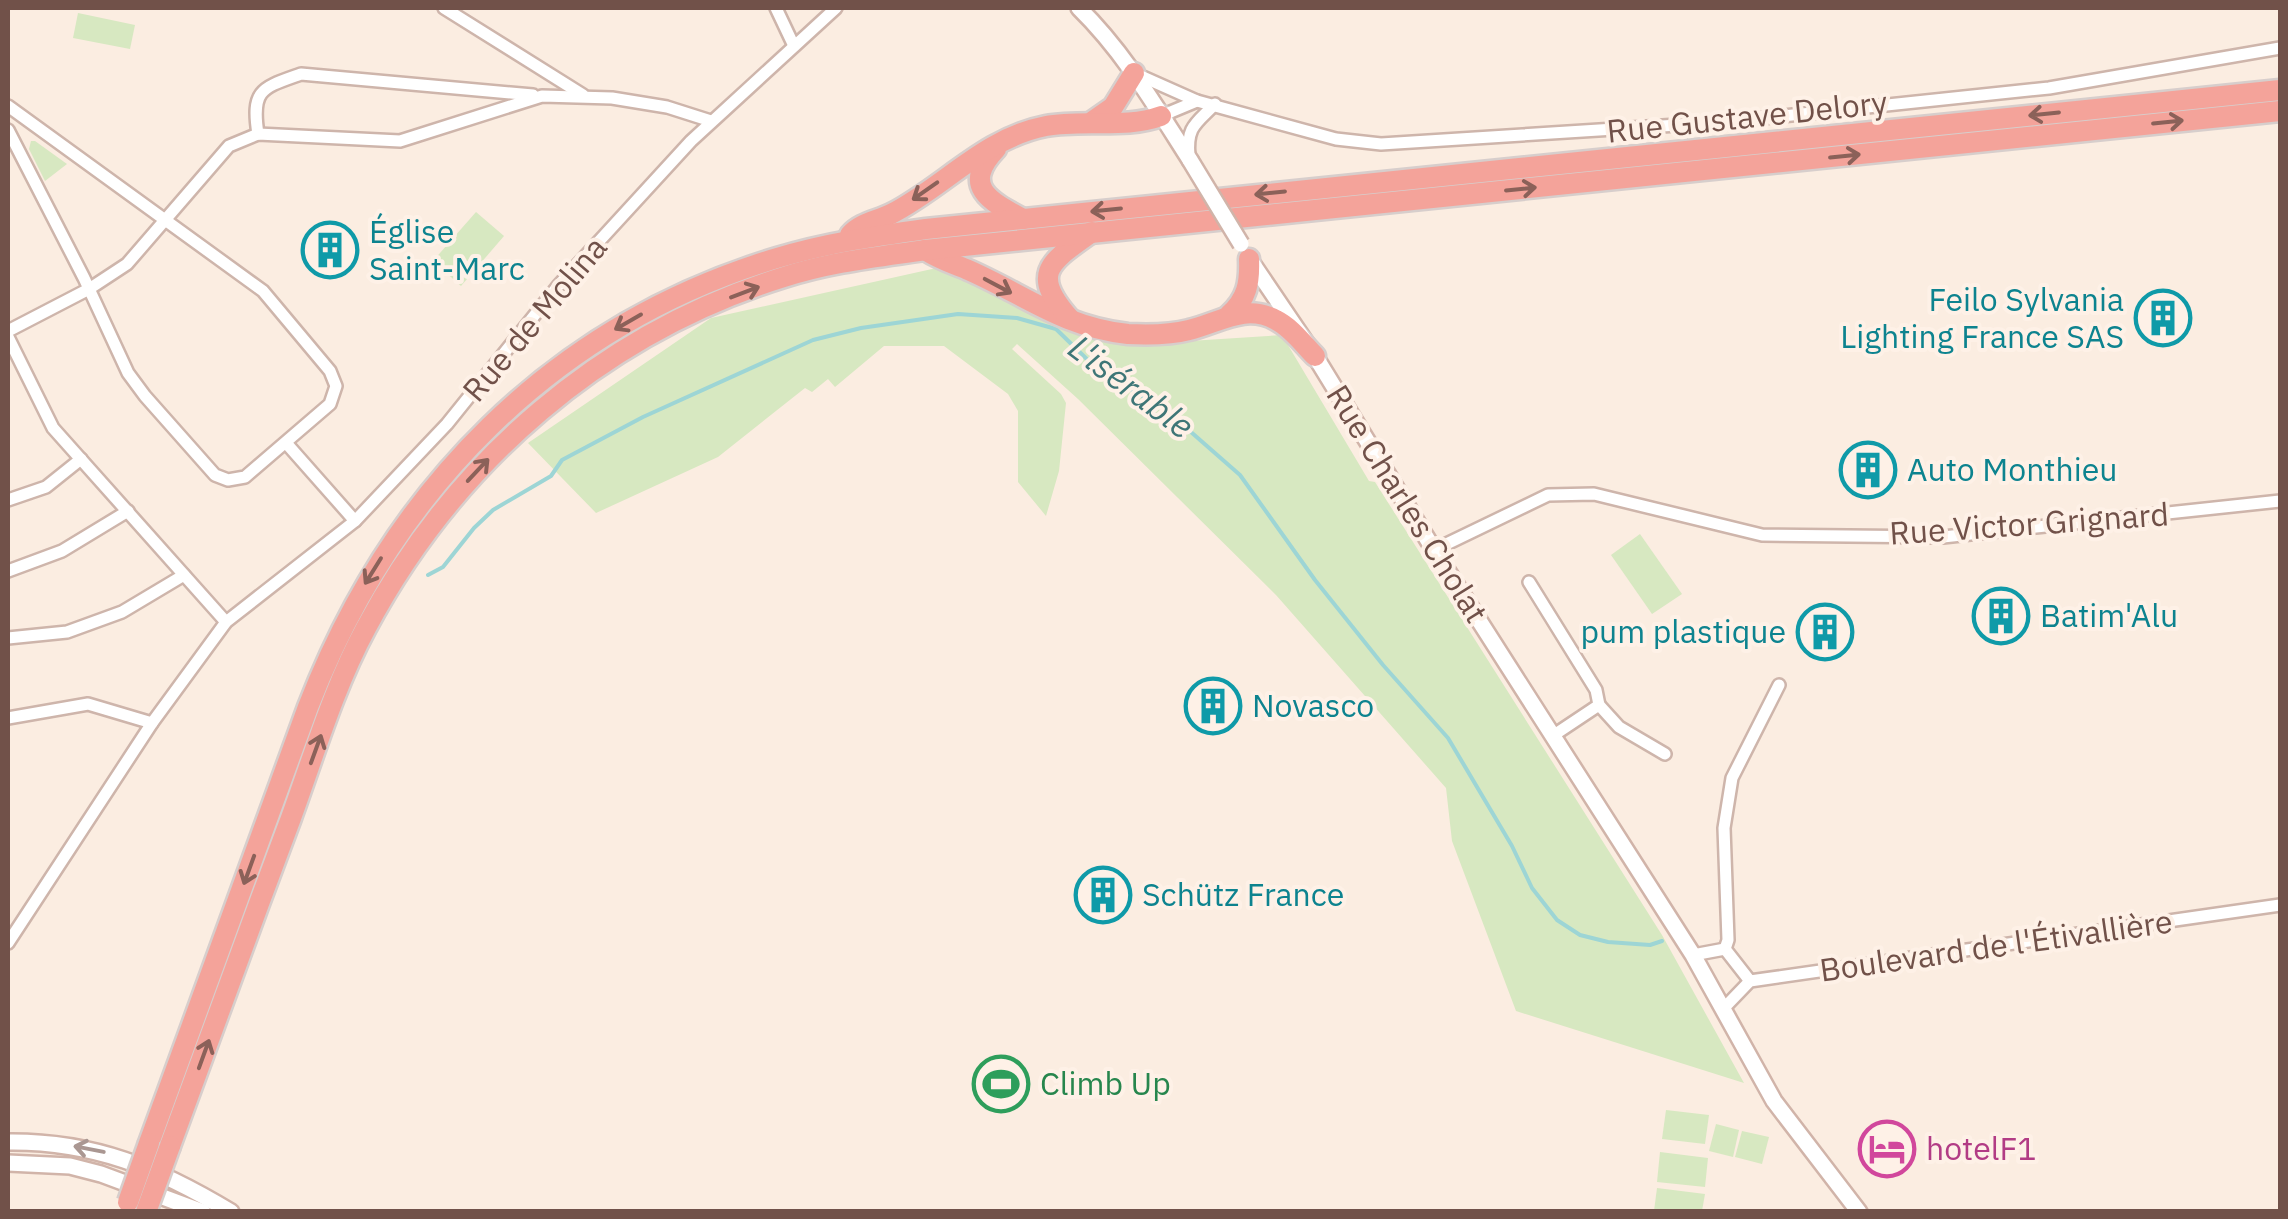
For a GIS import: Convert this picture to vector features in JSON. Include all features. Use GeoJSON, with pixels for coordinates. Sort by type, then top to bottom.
{"type":"FeatureCollection","features":[{"type":"Feature","properties":{"kind":"highway"},"geometry":{"type":"LineString","coordinates":[[1093,121],[1113,107],[1134,73]]}},
{"type":"Feature","properties":{"kind":"highway"},"geometry":{"type":"LineString","coordinates":[[160,1144],[326,660],[366,582],[458,456],[509,407],[568,360],[642,314],[716,280],[777,258],[845,241],[1023,219],[2280,90]]}},
{"type":"Feature","properties":{"kind":"highway"},"geometry":{"type":"LineString","coordinates":[[133,1208],[364,630],[416,545],[473,474],[535,412],[611,357],[687,314],[784,276],[926,250],[2280,110]]}},
{"type":"Feature","properties":{"kind":"highway"},"geometry":{"type":"LineString","coordinates":[[845,241],[856,228],[892,214],[1005,140],[1050,125],[1146,122],[1161,116]]}},
{"type":"Feature","properties":{"kind":"highway"},"geometry":{"type":"LineString","coordinates":[[1005,140],[986,160],[979,180],[990,201],[1023,219]]}},
{"type":"Feature","properties":{"kind":"highway"},"geometry":{"type":"LineString","coordinates":[[1071,321],[1054,301],[1047,285],[1048,268],[1056,257],[1092,232]]}},
{"type":"Feature","properties":{"kind":"highway"},"geometry":{"type":"LineString","coordinates":[[926,250],[942,262],[965,268],[1054,316],[1103,330],[1147,334],[1186,331],[1228,315],[1238,307],[1250,284],[1245,251]]}},
{"type":"Feature","properties":{"kind":"highway"},"geometry":{"type":"LineString","coordinates":[[1228,315],[1258,314],[1274,319],[1289,328],[1316,356]]}},
{"type":"Feature","properties":{"kind":"street"},"geometry":{"type":"LineString","coordinates":[[444,8],[583,95]]}},
{"type":"Feature","properties":{"kind":"street"},"geometry":{"type":"LineString","coordinates":[[776,8],[794,46]]}},
{"type":"Feature","properties":{"kind":"street","name":"Rue de Molina"},"geometry":{"type":"LineString","coordinates":[[8,943],[152,723],[226,622],[355,521],[447,424],[558,286],[711,120],[836,8]]}},
{"type":"Feature","properties":{"kind":"street","name":"Rue Charles Cholat"},"geometry":{"type":"LineString","coordinates":[[1079,8],[1134,73],[1316,356],[1434,550],[1693,956],[1774,1102],[1859,1212]]}},
{"type":"Feature","properties":{"kind":"street","name":"Rue Gustave Delory"},"geometry":{"type":"LineString","coordinates":[[1134,73],[1198,101],[1336,139],[1381,144],[1725,122],[2049,88],[2280,48]]}},
{"type":"Feature","properties":{"kind":"street"},"geometry":{"type":"LineString","coordinates":[[258,134],[254,107],[267,86],[301,74],[542,96],[583,95],[667,108],[711,120]]}},
{"type":"Feature","properties":{"kind":"street"},"geometry":{"type":"LineString","coordinates":[[226,622],[54,428],[8,334],[128,264],[228,146],[258,134],[400,141],[542,96]]}},
{"type":"Feature","properties":{"kind":"street"},"geometry":{"type":"LineString","coordinates":[[1161,116],[1198,101]]}},
{"type":"Feature","properties":{"kind":"street"},"geometry":{"type":"LineString","coordinates":[[1190,160],[1188,142],[1195,121],[1215,104]]}},
{"type":"Feature","properties":{"kind":"street"},"geometry":{"type":"LineString","coordinates":[[8,106],[263,290],[334,379],[336,386],[330,404],[245,477],[228,480],[215,474],[128,373],[90,289],[8,130]]}},
{"type":"Feature","properties":{"kind":"street"},"geometry":{"type":"LineString","coordinates":[[287,444],[355,521]]}},
{"type":"Feature","properties":{"kind":"street"},"geometry":{"type":"LineString","coordinates":[[8,500],[46,487],[82,459]]}},
{"type":"Feature","properties":{"kind":"street","name":"Rue Victor Grignard"},"geometry":{"type":"LineString","coordinates":[[1434,550],[1548,495],[1594,494],[1762,535],[1928,536],[2280,500]]}},
{"type":"Feature","properties":{"kind":"street"},"geometry":{"type":"LineString","coordinates":[[8,571],[62,551],[128,511]]}},
{"type":"Feature","properties":{"kind":"street"},"geometry":{"type":"LineString","coordinates":[[8,638],[67,632],[122,612],[184,575]]}},
{"type":"Feature","properties":{"kind":"street"},"geometry":{"type":"LineString","coordinates":[[1529,582],[1596,690],[1600,705],[1619,728],[1665,754]]}},
{"type":"Feature","properties":{"kind":"street"},"geometry":{"type":"LineString","coordinates":[[1724,950],[1728,940],[1724,828],[1732,778],[1779,685]]}},
{"type":"Feature","properties":{"kind":"street"},"geometry":{"type":"LineString","coordinates":[[8,718],[88,704],[152,723]]}},
{"type":"Feature","properties":{"kind":"street"},"geometry":{"type":"LineString","coordinates":[[1554,735],[1600,705]]}},
{"type":"Feature","properties":{"kind":"street","name":"Boulevard de l'Étivallière"},"geometry":{"type":"LineString","coordinates":[[1750,981],[2280,905]]}},
{"type":"Feature","properties":{"kind":"street"},"geometry":{"type":"LineString","coordinates":[[1693,956],[1724,950]]}},
{"type":"Feature","properties":{"kind":"street"},"geometry":{"type":"LineString","coordinates":[[1724,950],[1750,981],[1724,1008]]}},
{"type":"Feature","properties":{"kind":"street"},"geometry":{"type":"LineString","coordinates":[[8,1142],[82,1146],[114,1154],[194,1190],[231,1212]]}},
{"type":"Feature","properties":{"kind":"street"},"geometry":{"type":"LineString","coordinates":[[8,1163],[86,1170],[204,1212]]}},
{"type":"Feature","properties":{"kind":"green space"},"geometry":{"type":"Polygon","coordinates":[[[78,13],[135,25],[130,49],[73,38],[78,13]]]}},
{"type":"Feature","properties":{"kind":"green space"},"geometry":{"type":"Polygon","coordinates":[[[31,141],[67,164],[45,181],[29,149],[31,141]]]}},
{"type":"Feature","properties":{"kind":"green space"},"geometry":{"type":"Polygon","coordinates":[[[476,212],[504,236],[461,286],[433,261],[476,212]]]}},
{"type":"Feature","properties":{"kind":"green space"},"geometry":{"type":"Polygon","coordinates":[[[941,267],[1127,345],[1282,335],[1369,481],[1375,482],[1662,935],[1744,1083],[1516,1011],[1452,841],[1446,788],[1276,595],[1017,344],[1012,349],[1066,403],[1059,471],[1046,516],[1018,482],[1018,411],[1008,394],[944,346],[884,346],[835,387],[828,379],[812,392],[805,388],[718,457],[596,513],[528,443],[711,318],[941,267]]]}},
{"type":"Feature","properties":{"kind":"green space"},"geometry":{"type":"Polygon","coordinates":[[[1640,534],[1682,594],[1652,614],[1611,555],[1640,534]]]}},
{"type":"Feature","properties":{"kind":"green space"},"geometry":{"type":"Polygon","coordinates":[[[1666,1110],[1709,1115],[1705,1144],[1662,1139],[1666,1110]]]}},
{"type":"Feature","properties":{"kind":"green space"},"geometry":{"type":"Polygon","coordinates":[[[1716,1124],[1739,1130],[1733,1157],[1709,1151],[1716,1124]]]}},
{"type":"Feature","properties":{"kind":"green space"},"geometry":{"type":"Polygon","coordinates":[[[1742,1131],[1769,1137],[1762,1164],[1735,1157],[1742,1131]]]}},
{"type":"Feature","properties":{"kind":"green space"},"geometry":{"type":"Polygon","coordinates":[[[1660,1152],[1708,1158],[1705,1187],[1657,1182],[1660,1152]]]}},
{"type":"Feature","properties":{"kind":"green space"},"geometry":{"type":"Polygon","coordinates":[[[1657,1188],[1705,1194],[1702,1211],[1654,1211],[1657,1188]]]}},
{"type":"Feature","properties":{"kind":"waterway","name":"L'isérable"},"geometry":{"type":"LineString","coordinates":[[428,575],[443,567],[493,510],[551,476],[562,460],[643,417],[813,340],[861,328],[958,314],[1017,318],[1056,329],[1098,370],[1167,411],[1240,475],[1315,580],[1448,738],[1512,846],[1532,888],[1557,920],[1580,935],[1608,942],[1650,945],[1662,941]]}},
{"type":"Feature","properties":{"kind":"place","name":"Église Saint-Marc"},"geometry":{"type":"Point","coordinates":[330,250]}},
{"type":"Feature","properties":{"kind":"place","name":"Feilo Sylvania Lighting France SAS"},"geometry":{"type":"Point","coordinates":[2163,318]}},
{"type":"Feature","properties":{"kind":"place","name":"Auto Monthieu"},"geometry":{"type":"Point","coordinates":[1868,470]}},
{"type":"Feature","properties":{"kind":"place","name":"Batim'Alu"},"geometry":{"type":"Point","coordinates":[2001,616]}},
{"type":"Feature","properties":{"kind":"place","name":"pum plastique"},"geometry":{"type":"Point","coordinates":[1825,632]}},
{"type":"Feature","properties":{"kind":"place","name":"Novasco"},"geometry":{"type":"Point","coordinates":[1213,706]}},
{"type":"Feature","properties":{"kind":"place","name":"Schütz France"},"geometry":{"type":"Point","coordinates":[1103,895]}},
{"type":"Feature","properties":{"kind":"place","name":"Climb Up"},"geometry":{"type":"Point","coordinates":[1001,1084]}},
{"type":"Feature","properties":{"kind":"place","name":"hotelF1"},"geometry":{"type":"Point","coordinates":[1887,1149]}}]}
